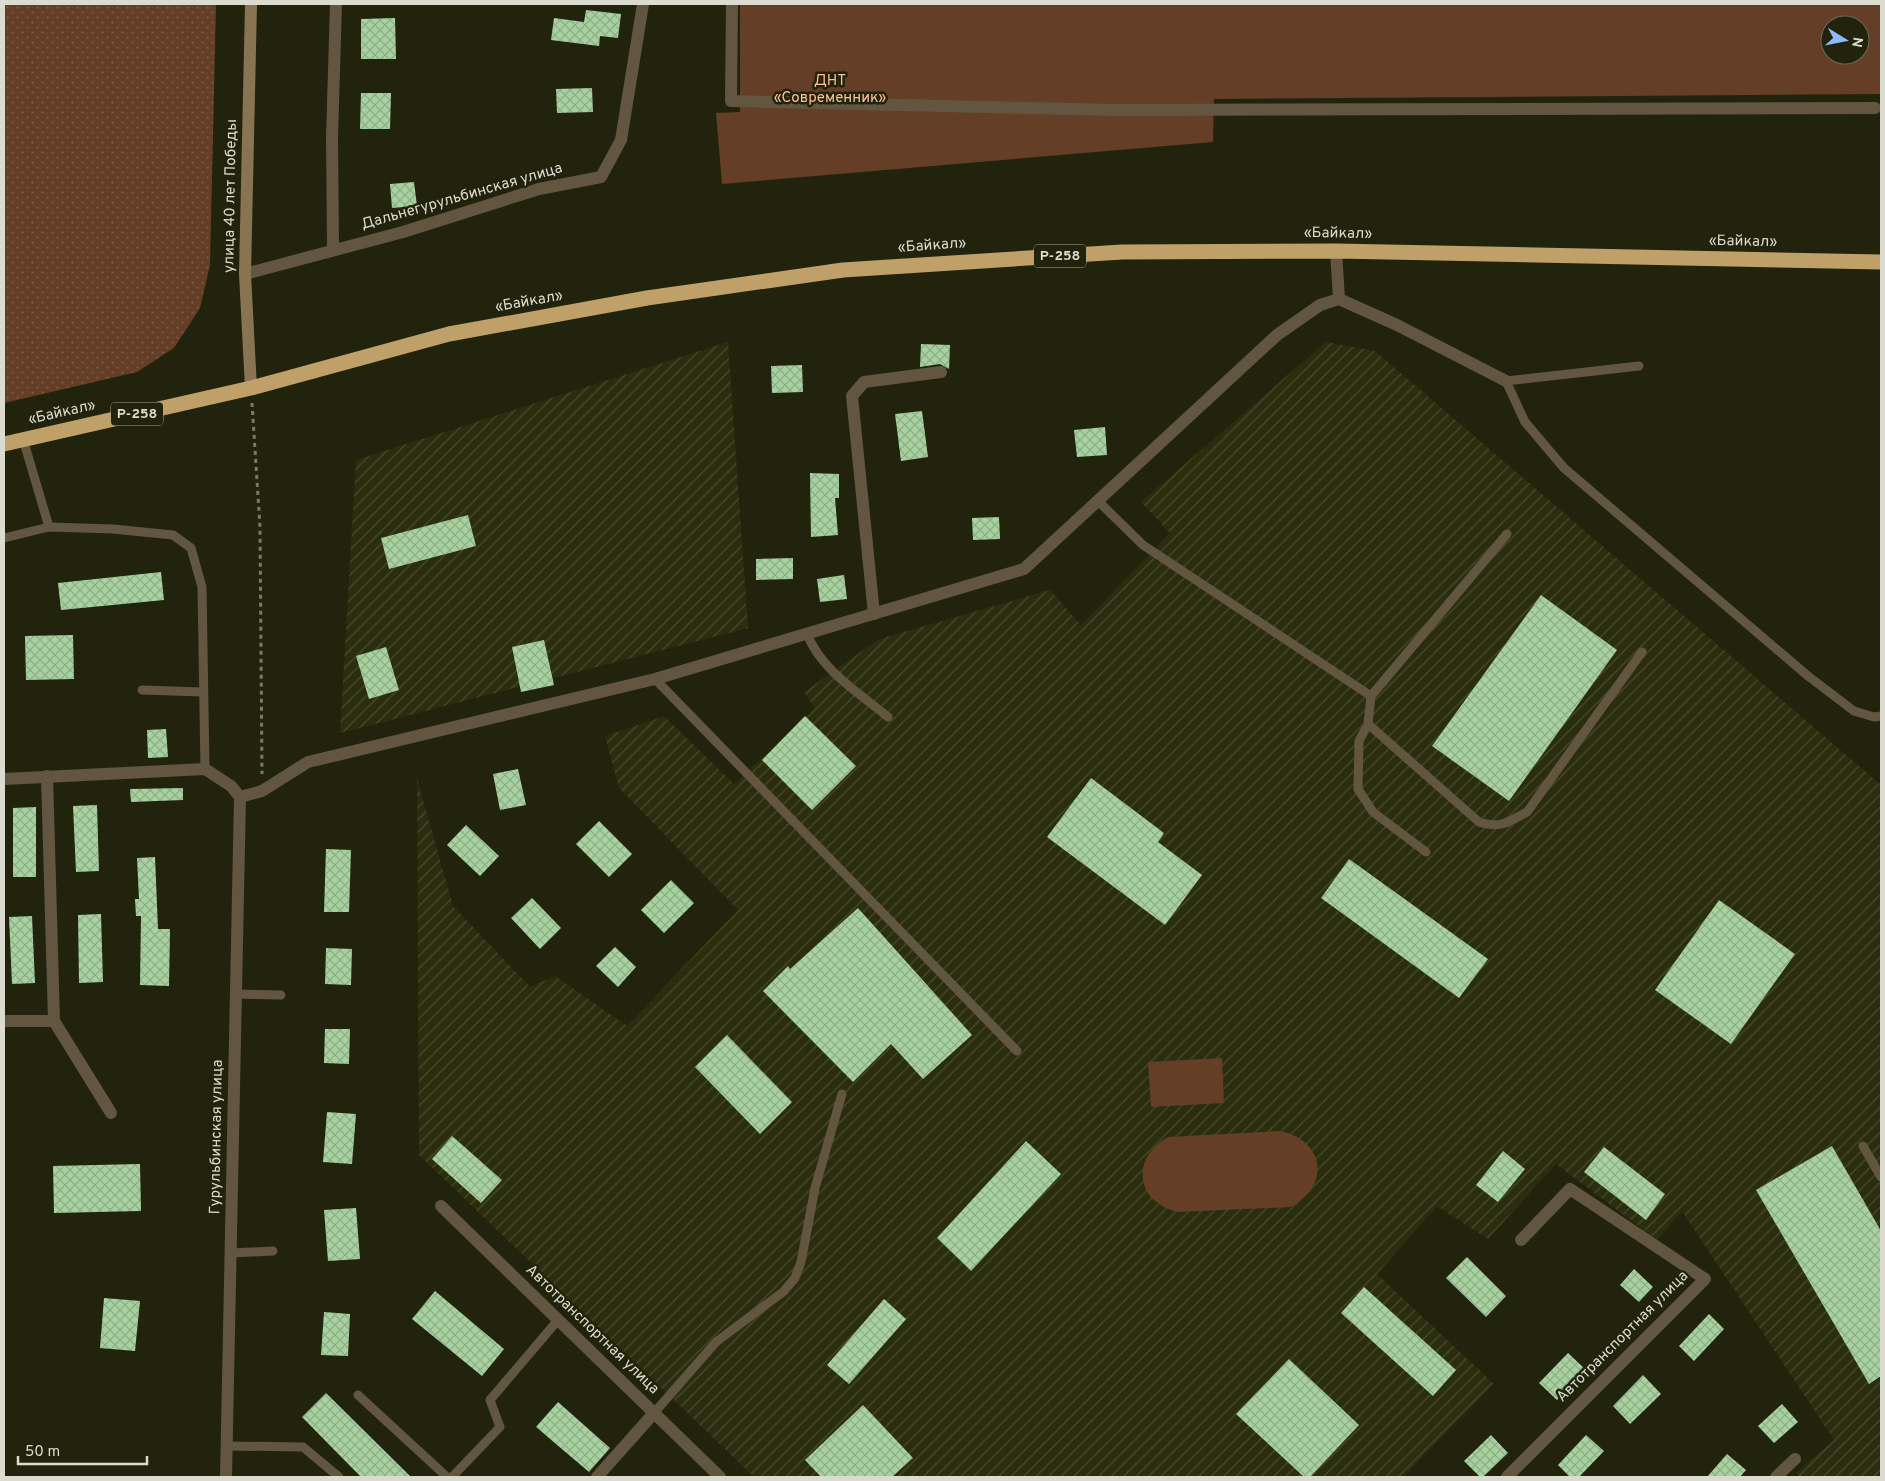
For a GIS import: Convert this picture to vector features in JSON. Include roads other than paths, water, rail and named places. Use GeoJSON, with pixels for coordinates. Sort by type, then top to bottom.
{"type":"FeatureCollection","features":[{"type":"Feature","properties":{"kind":"highway","name":"«Байкал»"},"geometry":{"type":"LineString","coordinates":[[4,444],[251,388],[448,334],[647,298],[843,270],[1122,252],[1336,251],[1881,262]]}},
{"type":"Feature","properties":{"kind":"street","name":"улица 40 лет Победы"},"geometry":{"type":"LineString","coordinates":[[251,4],[245,274],[251,388]]}},
{"type":"Feature","properties":{"kind":"street"},"geometry":{"type":"LineString","coordinates":[[333,249],[332,137],[336,4]]}},
{"type":"Feature","properties":{"kind":"street","name":"Дальнегурульбинская улица"},"geometry":{"type":"LineString","coordinates":[[245,274],[333,249],[403,232],[539,189],[602,177],[621,140],[643,4]]}},
{"type":"Feature","properties":{"kind":"street"},"geometry":{"type":"LineString","coordinates":[[732,4],[731,101],[1118,110],[1875,108]]}},
{"type":"Feature","properties":{"kind":"street"},"geometry":{"type":"LineString","coordinates":[[1336,251],[1339,300]]}},
{"type":"Feature","properties":{"kind":"street"},"geometry":{"type":"LineString","coordinates":[[4,779],[205,769],[231,786],[240,797],[262,791],[308,762],[655,679],[1024,569],[1277,335],[1320,305],[1339,300],[1396,325],[1506,381]]}},
{"type":"Feature","properties":{"kind":"street"},"geometry":{"type":"LineString","coordinates":[[874,614],[852,396],[864,382],[941,372]]}},
{"type":"Feature","properties":{"kind":"street"},"geometry":{"type":"LineString","coordinates":[[47,776],[54,1021],[111,1113]]}},
{"type":"Feature","properties":{"kind":"street","name":"Гурульбинская улица"},"geometry":{"type":"LineString","coordinates":[[226,1477],[240,797]]}},
{"type":"Feature","properties":{"kind":"street"},"geometry":{"type":"LineString","coordinates":[[4,1021],[54,1021]]}},
{"type":"Feature","properties":{"kind":"street","name":"Автотранспортная улица"},"geometry":{"type":"LineString","coordinates":[[1507,1477],[1705,1279],[1570,1189],[1521,1240]]}},
{"type":"Feature","properties":{"kind":"street","name":"Автотранспортная улица"},"geometry":{"type":"LineString","coordinates":[[441,1206],[720,1477]]}},
{"type":"Feature","properties":{"kind":"street"},"geometry":{"type":"LineString","coordinates":[[597,1477],[654,1413]]}},
{"type":"Feature","properties":{"kind":"street"},"geometry":{"type":"LineString","coordinates":[[1776,1477],[1795,1459]]}},
{"type":"Feature","properties":{"kind":"lane"},"geometry":{"type":"LineString","coordinates":[[1639,366],[1506,381],[1525,422],[1564,468],[1808,676],[1854,711],[1874,717],[1881,716]]}},
{"type":"Feature","properties":{"kind":"lane"},"geometry":{"type":"LineString","coordinates":[[23,439],[49,527]]}},
{"type":"Feature","properties":{"kind":"lane"},"geometry":{"type":"LineString","coordinates":[[1098,501],[1143,545],[1371,696]]}},
{"type":"Feature","properties":{"kind":"lane"},"geometry":{"type":"LineString","coordinates":[[4,538],[49,527],[173,535],[191,548],[202,587],[205,769]]}},
{"type":"Feature","properties":{"kind":"lane"},"geometry":{"type":"LineString","coordinates":[[1426,852],[1373,812],[1358,789],[1359,741],[1368,724],[1371,696],[1507,534]]}},
{"type":"Feature","properties":{"kind":"lane"},"geometry":{"type":"LineString","coordinates":[[807,634],[814,650],[825,666],[888,717]]}},
{"type":"Feature","properties":{"kind":"lane"},"geometry":{"type":"LineString","coordinates":[[1368,724],[1479,822],[1494,827],[1508,823],[1527,812],[1642,652]]}},
{"type":"Feature","properties":{"kind":"lane"},"geometry":{"type":"LineString","coordinates":[[655,679],[1017,1051]]}},
{"type":"Feature","properties":{"kind":"lane"},"geometry":{"type":"LineString","coordinates":[[142,690],[203,692]]}},
{"type":"Feature","properties":{"kind":"lane"},"geometry":{"type":"LineString","coordinates":[[236,994],[281,995]]}},
{"type":"Feature","properties":{"kind":"lane"},"geometry":{"type":"LineString","coordinates":[[654,1413],[716,1342],[783,1292],[795,1278],[801,1262],[815,1188],[842,1094]]}},
{"type":"Feature","properties":{"kind":"lane"},"geometry":{"type":"LineString","coordinates":[[1863,1146],[1881,1177]]}},
{"type":"Feature","properties":{"kind":"lane"},"geometry":{"type":"LineString","coordinates":[[232,1253],[273,1251]]}},
{"type":"Feature","properties":{"kind":"lane"},"geometry":{"type":"LineString","coordinates":[[452,1477],[500,1427],[490,1400],[558,1320]]}},
{"type":"Feature","properties":{"kind":"lane"},"geometry":{"type":"LineString","coordinates":[[358,1395],[447,1477]]}},
{"type":"Feature","properties":{"kind":"lane"},"geometry":{"type":"LineString","coordinates":[[227,1446],[303,1447],[339,1477]]}},
{"type":"Feature","properties":{"kind":"park label","name":"ДНТ «Современник»"},"geometry":{"type":"Point","coordinates":[830,90]}}]}
